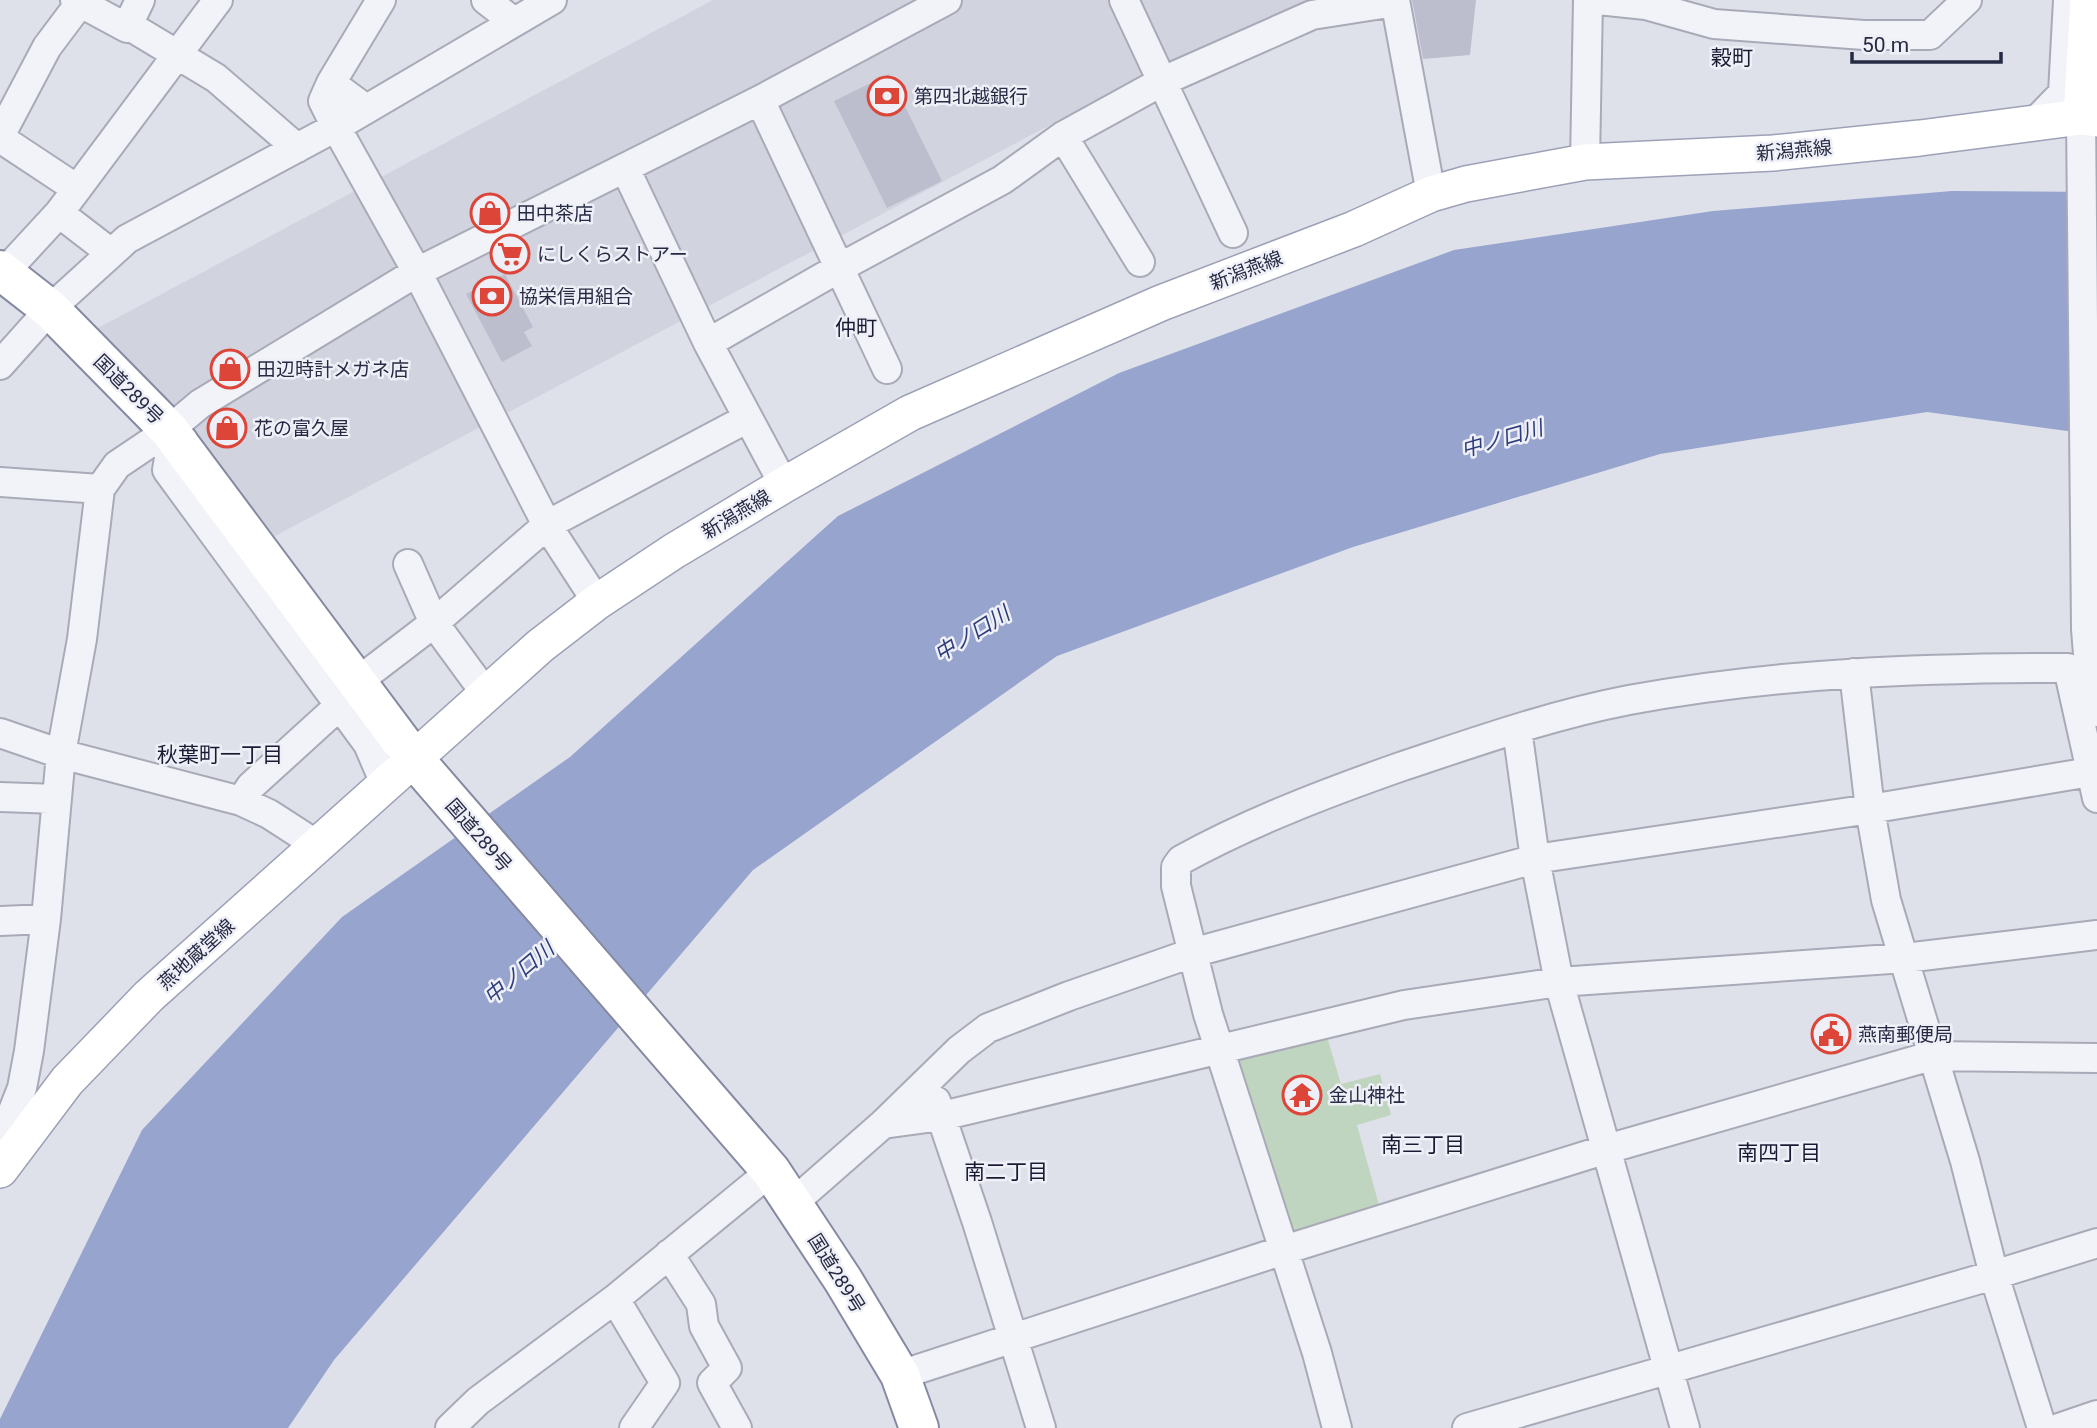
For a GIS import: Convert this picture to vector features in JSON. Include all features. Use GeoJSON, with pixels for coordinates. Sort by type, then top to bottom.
{"type":"FeatureCollection","features":[{"type":"Feature","properties":{"kind":"highway","name":"国道289号"},"geometry":{"type":"LineString","coordinates":[[1,273],[50,309],[171,433],[428,761],[765,1164],[793,1203],[900,1375],[919,1428]]}},
{"type":"Feature","properties":{"kind":"main road"},"geometry":{"type":"LineString","coordinates":[[2086,127],[2088,0]]}},
{"type":"Feature","properties":{"kind":"main road","name":"新潟燕線"},"geometry":{"type":"LineString","coordinates":[[428,761],[486,694],[540,646],[597,602],[674,551],[910,413],[1161,303],[1354,229],[1431,194],[1466,184],[1585,162],[1773,153],[2034,123],[2086,127]]}},
{"type":"Feature","properties":{"kind":"main road","name":"燕地蔵堂線"},"geometry":{"type":"LineString","coordinates":[[0,1170],[67,1081],[149,996],[386,786],[428,761]]}},
{"type":"Feature","properties":{"kind":"street"},"geometry":{"type":"LineString","coordinates":[[77,189],[0,137],[47,47],[77,1],[127,28],[140,0]]}},
{"type":"Feature","properties":{"kind":"street"},"geometry":{"type":"LineString","coordinates":[[1,273],[59,213],[218,0]]}},
{"type":"Feature","properties":{"kind":"street"},"geometry":{"type":"LineString","coordinates":[[381,0],[323,101],[417,272],[547,525],[597,602]]}},
{"type":"Feature","properties":{"kind":"street"},"geometry":{"type":"LineString","coordinates":[[486,0],[514,22]]}},
{"type":"Feature","properties":{"kind":"street"},"geometry":{"type":"LineString","coordinates":[[0,365],[50,309],[127,239],[297,149],[552,0]]}},
{"type":"Feature","properties":{"kind":"street"},"geometry":{"type":"LineString","coordinates":[[0,1144],[22,1088],[29,1051],[46,919],[61,754],[82,639],[100,489],[117,465],[171,433],[200,404],[417,272],[760,100],[947,0]]}},
{"type":"Feature","properties":{"kind":"street"},"geometry":{"type":"LineString","coordinates":[[1124,0],[1233,233]]}},
{"type":"Feature","properties":{"kind":"street"},"geometry":{"type":"LineString","coordinates":[[1585,162],[1588,0]]}},
{"type":"Feature","properties":{"kind":"street"},"geometry":{"type":"LineString","coordinates":[[1598,0],[1646,5],[1714,24],[1864,35],[1930,35],[1967,0]]}},
{"type":"Feature","properties":{"kind":"street"},"geometry":{"type":"LineString","coordinates":[[2034,123],[2063,93],[2068,0]]}},
{"type":"Feature","properties":{"kind":"street"},"geometry":{"type":"LineString","coordinates":[[708,343],[1002,180],[1063,136],[1163,80],[1312,15],[1395,1],[1431,194]]}},
{"type":"Feature","properties":{"kind":"street"},"geometry":{"type":"LineString","coordinates":[[128,25],[216,78],[297,149]]}},
{"type":"Feature","properties":{"kind":"street"},"geometry":{"type":"LineString","coordinates":[[331,83],[366,108]]}},
{"type":"Feature","properties":{"kind":"street"},"geometry":{"type":"LineString","coordinates":[[760,100],[887,369]]}},
{"type":"Feature","properties":{"kind":"street"},"geometry":{"type":"LineString","coordinates":[[2086,127],[2086,629],[2091,691],[2097,717]]}},
{"type":"Feature","properties":{"kind":"street"},"geometry":{"type":"LineString","coordinates":[[1063,136],[1140,262]]}},
{"type":"Feature","properties":{"kind":"street"},"geometry":{"type":"LineString","coordinates":[[625,168],[708,343],[784,485]]}},
{"type":"Feature","properties":{"kind":"street"},"geometry":{"type":"LineString","coordinates":[[59,213],[111,253]]}},
{"type":"Feature","properties":{"kind":"street"},"geometry":{"type":"LineString","coordinates":[[366,674],[434,623],[547,525],[748,418]]}},
{"type":"Feature","properties":{"kind":"street"},"geometry":{"type":"LineString","coordinates":[[171,433],[198,449],[399,718],[428,761]]}},
{"type":"Feature","properties":{"kind":"street"},"geometry":{"type":"LineString","coordinates":[[171,433],[167,470],[368,744],[386,786]]}},
{"type":"Feature","properties":{"kind":"street"},"geometry":{"type":"LineString","coordinates":[[0,482],[100,489]]}},
{"type":"Feature","properties":{"kind":"street"},"geometry":{"type":"LineString","coordinates":[[408,564],[434,623],[486,694]]}},
{"type":"Feature","properties":{"kind":"street"},"geometry":{"type":"LineString","coordinates":[[793,1203],[929,1082],[959,1050],[988,1028],[1010,1017],[1192,953],[1535,859],[1871,809],[2094,785],[2068,668],[1854,673],[1628,700],[1517,729],[1380,774],[1298,805],[1181,860],[1174,876],[1192,953],[1219,1048],[1317,1353],[1337,1428]]}},
{"type":"Feature","properties":{"kind":"street"},"geometry":{"type":"LineString","coordinates":[[1854,673],[1871,809],[1886,900],[1905,958],[1931,1056],[1965,1161],[1994,1275],[2042,1428]]}},
{"type":"Feature","properties":{"kind":"street"},"geometry":{"type":"LineString","coordinates":[[241,801],[250,786],[340,705]]}},
{"type":"Feature","properties":{"kind":"street"},"geometry":{"type":"LineString","coordinates":[[1517,729],[1535,859],[1559,982],[1685,1428]]}},
{"type":"Feature","properties":{"kind":"street"},"geometry":{"type":"LineString","coordinates":[[0,733],[61,754],[241,801],[269,814],[317,845]]}},
{"type":"Feature","properties":{"kind":"street"},"geometry":{"type":"LineString","coordinates":[[0,797],[57,799]]}},
{"type":"Feature","properties":{"kind":"street"},"geometry":{"type":"LineString","coordinates":[[0,921],[46,919]]}},
{"type":"Feature","properties":{"kind":"street"},"geometry":{"type":"LineString","coordinates":[[883,1124],[942,1116],[1404,1004],[1559,982],[1905,958],[2097,934]]}},
{"type":"Feature","properties":{"kind":"street"},"geometry":{"type":"LineString","coordinates":[[900,1375],[1284,1250],[1607,1149],[1931,1056],[2097,1058]]}},
{"type":"Feature","properties":{"kind":"street"},"geometry":{"type":"LineString","coordinates":[[929,1082],[1041,1428]]}},
{"type":"Feature","properties":{"kind":"street"},"geometry":{"type":"LineString","coordinates":[[450,1428],[478,1401],[669,1254],[765,1164]]}},
{"type":"Feature","properties":{"kind":"street"},"geometry":{"type":"LineString","coordinates":[[1467,1428],[2097,1243]]}},
{"type":"Feature","properties":{"kind":"street"},"geometry":{"type":"LineString","coordinates":[[669,1254],[701,1304],[704,1326],[727,1368],[712,1383],[737,1428]]}},
{"type":"Feature","properties":{"kind":"street"},"geometry":{"type":"LineString","coordinates":[[615,1298],[665,1383],[634,1428]]}},
{"type":"Feature","properties":{"kind":"street"},"geometry":{"type":"LineString","coordinates":[[2059,1428],[2097,1415]]}},
{"type":"Feature","properties":{"kind":"shaded area"},"geometry":{"type":"Polygon","coordinates":[[[713,0],[1321,0],[1180,56],[275,536],[98,328],[713,0]]]}},
{"type":"Feature","properties":{"kind":"green space"},"geometry":{"type":"Polygon","coordinates":[[[1326,1033],[1341,1084],[1380,1074],[1391,1115],[1357,1125],[1382,1216],[1287,1242],[1232,1059],[1326,1033]]]}},
{"type":"Feature","properties":{"kind":"water","name":"中ノ口川"},"geometry":{"type":"Polygon","coordinates":[[[1952,191],[2097,192],[2097,435],[1927,412],[1660,454],[1353,547],[1057,656],[753,870],[334,1360],[288,1428],[0,1428],[0,1419],[142,1130],[342,917],[570,757],[838,516],[1119,373],[1454,250],[1713,211],[1952,191]]]}},
{"type":"Feature","properties":{"kind":"building"},"geometry":{"type":"Polygon","coordinates":[[[1412,0],[1476,0],[1470,55],[1423,59],[1412,0]]]}},
{"type":"Feature","properties":{"kind":"building"},"geometry":{"type":"Polygon","coordinates":[[[889,74],[942,181],[887,208],[834,101],[889,74]]]}},
{"type":"Feature","properties":{"kind":"building"},"geometry":{"type":"Polygon","coordinates":[[[505,274],[533,327],[524,332],[532,346],[502,362],[466,294],[505,274]]]}},
{"type":"Feature","properties":{"kind":"place","name":"第四北越銀行"},"geometry":{"type":"Point","coordinates":[887,96]}},
{"type":"Feature","properties":{"kind":"place","name":"田中茶店"},"geometry":{"type":"Point","coordinates":[490,213]}},
{"type":"Feature","properties":{"kind":"place","name":"にしくらストアー"},"geometry":{"type":"Point","coordinates":[510,254]}},
{"type":"Feature","properties":{"kind":"place","name":"協栄信用組合"},"geometry":{"type":"Point","coordinates":[492,296]}},
{"type":"Feature","properties":{"kind":"place","name":"田辺時計メガネ店"},"geometry":{"type":"Point","coordinates":[230,369]}},
{"type":"Feature","properties":{"kind":"place","name":"花の富久屋"},"geometry":{"type":"Point","coordinates":[227,428]}},
{"type":"Feature","properties":{"kind":"place","name":"燕南郵便局"},"geometry":{"type":"Point","coordinates":[1831,1034]}},
{"type":"Feature","properties":{"kind":"place","name":"金山神社"},"geometry":{"type":"Point","coordinates":[1302,1095]}},
{"type":"Feature","properties":{"kind":"district","name":"穀町"},"geometry":{"type":"Point","coordinates":[1732,58]}},
{"type":"Feature","properties":{"kind":"district","name":"仲町"},"geometry":{"type":"Point","coordinates":[856,328]}},
{"type":"Feature","properties":{"kind":"district","name":"秋葉町一丁目"},"geometry":{"type":"Point","coordinates":[220,755]}},
{"type":"Feature","properties":{"kind":"district","name":"南三丁目"},"geometry":{"type":"Point","coordinates":[1423,1145]}},
{"type":"Feature","properties":{"kind":"district","name":"南四丁目"},"geometry":{"type":"Point","coordinates":[1779,1153]}},
{"type":"Feature","properties":{"kind":"district","name":"南二丁目"},"geometry":{"type":"Point","coordinates":[1006,1172]}}]}
